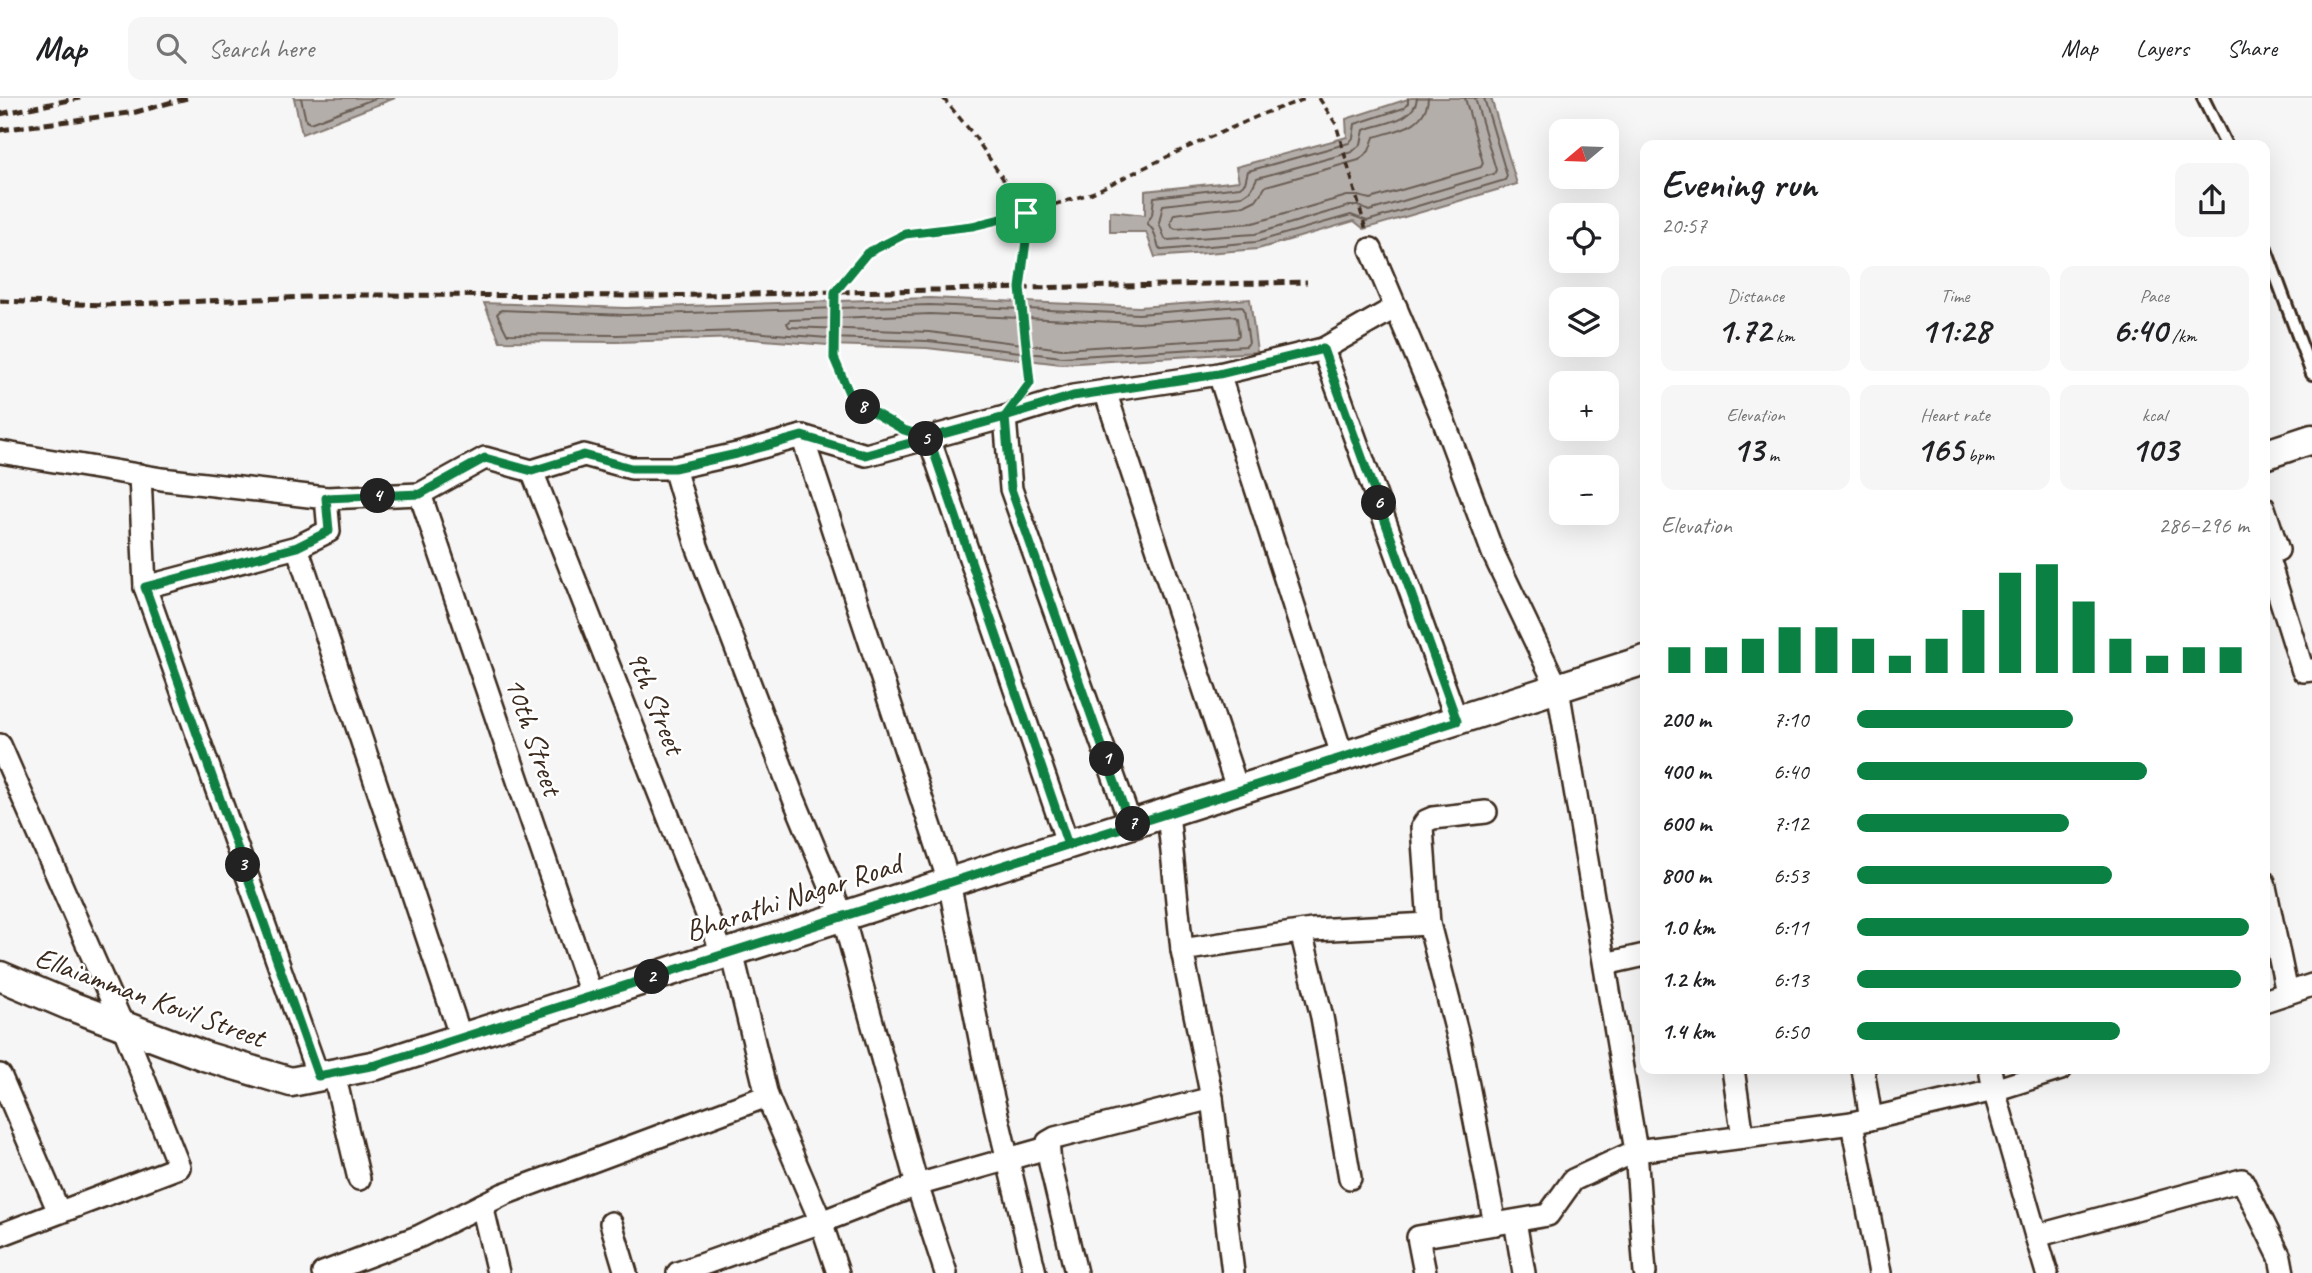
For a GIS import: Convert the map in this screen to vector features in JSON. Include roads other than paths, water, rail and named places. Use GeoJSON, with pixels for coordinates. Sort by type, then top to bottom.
{"type":"FeatureCollection","features":[{"type":"Feature","properties":{"kind":"main road"},"geometry":{"type":"LineString","coordinates":[[2270,453],[2312,439]]}},
{"type":"Feature","properties":{"kind":"main road","name":"Bharathi Nagar Road"},"geometry":{"type":"LineString","coordinates":[[326,1074],[376,1065],[1640,662]]}},
{"type":"Feature","properties":{"kind":"main road","name":"Ellaiamman Kovil Street"},"geometry":{"type":"LineString","coordinates":[[0,976],[204,1056],[291,1082],[326,1074]]}},
{"type":"Feature","properties":{"kind":"street"},"geometry":{"type":"LineString","coordinates":[[1371,249],[1443,419],[1493,553],[1558,689],[1636,1151],[1645,1273]]}},
{"type":"Feature","properties":{"kind":"street"},"geometry":{"type":"LineString","coordinates":[[0,452],[140,475],[326,498],[420,494],[485,458],[532,471],[584,455],[631,468],[674,468],[802,436],[866,455],[1073,396],[1219,374],[1323,349],[1396,307]]}},
{"type":"Feature","properties":{"kind":"street"},"geometry":{"type":"LineString","coordinates":[[1323,349],[1457,721]]}},
{"type":"Feature","properties":{"kind":"street"},"geometry":{"type":"LineString","coordinates":[[1219,374],[1343,758]]}},
{"type":"Feature","properties":{"kind":"street"},"geometry":{"type":"LineString","coordinates":[[1105,391],[1238,791]]}},
{"type":"Feature","properties":{"kind":"street"},"geometry":{"type":"LineString","coordinates":[[1005,417],[1011,489],[1130,825]]}},
{"type":"Feature","properties":{"kind":"street"},"geometry":{"type":"LineString","coordinates":[[802,436],[949,882],[986,1069],[1035,1273]]}},
{"type":"Feature","properties":{"kind":"street"},"geometry":{"type":"LineString","coordinates":[[929,438],[1068,845]]}},
{"type":"Feature","properties":{"kind":"street"},"geometry":{"type":"LineString","coordinates":[[674,468],[697,546],[794,799],[843,917],[917,1185],[946,1273]]}},
{"type":"Feature","properties":{"kind":"street","name":"9th Street"},"geometry":{"type":"LineString","coordinates":[[532,471],[727,953],[767,1096],[821,1222],[838,1273]]}},
{"type":"Feature","properties":{"kind":"street"},"geometry":{"type":"LineString","coordinates":[[140,475],[145,587],[326,1074],[359,1179]]}},
{"type":"Feature","properties":{"kind":"street","name":"10th Street"},"geometry":{"type":"LineString","coordinates":[[420,494],[592,997]]}},
{"type":"Feature","properties":{"kind":"street"},"geometry":{"type":"LineString","coordinates":[[145,587],[297,547],[329,531],[326,498]]}},
{"type":"Feature","properties":{"kind":"street"},"geometry":{"type":"LineString","coordinates":[[2270,526],[2278,550],[2270,552]]}},
{"type":"Feature","properties":{"kind":"street"},"geometry":{"type":"LineString","coordinates":[[297,547],[461,1038]]}},
{"type":"Feature","properties":{"kind":"street"},"geometry":{"type":"LineString","coordinates":[[2270,566],[2302,671],[2312,670]]}},
{"type":"Feature","properties":{"kind":"street"},"geometry":{"type":"LineString","coordinates":[[0,745],[123,1026],[178,1167],[0,1235]]}},
{"type":"Feature","properties":{"kind":"street"},"geometry":{"type":"LineString","coordinates":[[1486,812],[1433,818],[1426,821],[1422,827],[1429,925],[1505,1223],[1524,1273]]}},
{"type":"Feature","properties":{"kind":"street"},"geometry":{"type":"LineString","coordinates":[[1168,813],[1182,950],[1212,1098],[1233,1273]]}},
{"type":"Feature","properties":{"kind":"street"},"geometry":{"type":"LineString","coordinates":[[2270,911],[2287,993]]}},
{"type":"Feature","properties":{"kind":"street"},"geometry":{"type":"LineString","coordinates":[[1182,950],[1301,932],[1429,925]]}},
{"type":"Feature","properties":{"kind":"street"},"geometry":{"type":"LineString","coordinates":[[1301,932],[1322,1017],[1350,1178]]}},
{"type":"Feature","properties":{"kind":"street"},"geometry":{"type":"LineString","coordinates":[[1605,964],[1640,956]]}},
{"type":"Feature","properties":{"kind":"street"},"geometry":{"type":"LineString","coordinates":[[2270,999],[2312,985]]}},
{"type":"Feature","properties":{"kind":"street"},"geometry":{"type":"LineString","coordinates":[[1734,1074],[1743,1137]]}},
{"type":"Feature","properties":{"kind":"street"},"geometry":{"type":"LineString","coordinates":[[1863,1074],[1862,1121],[1880,1273]]}},
{"type":"Feature","properties":{"kind":"street"},"geometry":{"type":"LineString","coordinates":[[1425,1273],[1418,1237],[1548,1215],[1573,1180],[1636,1151],[1862,1121],[1992,1080],[2030,1074]]}},
{"type":"Feature","properties":{"kind":"street"},"geometry":{"type":"LineString","coordinates":[[0,1075],[59,1212]]}},
{"type":"Feature","properties":{"kind":"street"},"geometry":{"type":"LineString","coordinates":[[1992,1080],[2047,1273]]}},
{"type":"Feature","properties":{"kind":"street"},"geometry":{"type":"LineString","coordinates":[[323,1273],[420,1236],[504,1194],[767,1096]]}},
{"type":"Feature","properties":{"kind":"street"},"geometry":{"type":"LineString","coordinates":[[1076,1273],[1047,1148],[1048,1142],[1212,1098]]}},
{"type":"Feature","properties":{"kind":"street"},"geometry":{"type":"LineString","coordinates":[[678,1273],[734,1264],[821,1222],[917,1185],[1047,1148]]}},
{"type":"Feature","properties":{"kind":"street"},"geometry":{"type":"LineString","coordinates":[[2036,1236],[2242,1180],[2280,1257],[2283,1273]]}},
{"type":"Feature","properties":{"kind":"street"},"geometry":{"type":"LineString","coordinates":[[482,1205],[498,1273]]}},
{"type":"Feature","properties":{"kind":"street"},"geometry":{"type":"LineString","coordinates":[[611,1223],[626,1273]]}},
{"type":"Feature","properties":{"kind":"lane"},"geometry":{"type":"LineString","coordinates":[[2203,98],[2224,140]]}},
{"type":"Feature","properties":{"kind":"lane"},"geometry":{"type":"LineString","coordinates":[[2270,260],[2312,374]]}},
{"type":"Feature","properties":{"kind":"water"},"geometry":{"type":"Polygon","coordinates":[[[294,98],[395,98],[302,134],[294,98]]]}},
{"type":"Feature","properties":{"kind":"water"},"geometry":{"type":"Polygon","coordinates":[[[1411,98],[1491,98],[1517,184],[1364,229],[1354,221],[1258,249],[1155,257],[1146,232],[1110,232],[1110,211],[1145,215],[1145,191],[1239,181],[1236,167],[1347,137],[1346,119],[1411,98]]]}},
{"type":"Feature","properties":{"kind":"water"},"geometry":{"type":"Polygon","coordinates":[[[930,298],[1139,307],[1250,299],[1257,352],[1061,364],[927,348],[828,345],[739,338],[617,342],[500,341],[484,303],[626,308],[930,298]]]}},
{"type":"Feature","properties":{"kind":"railway"},"geometry":{"type":"LineString","coordinates":[[0,114],[80,98]]}},
{"type":"Feature","properties":{"kind":"railway"},"geometry":{"type":"LineString","coordinates":[[0,130],[136,112],[187,98]]}},
{"type":"Feature","properties":{"kind":"railway"},"geometry":{"type":"LineString","coordinates":[[0,301],[104,305],[360,295],[656,296],[1307,282]]}}]}
